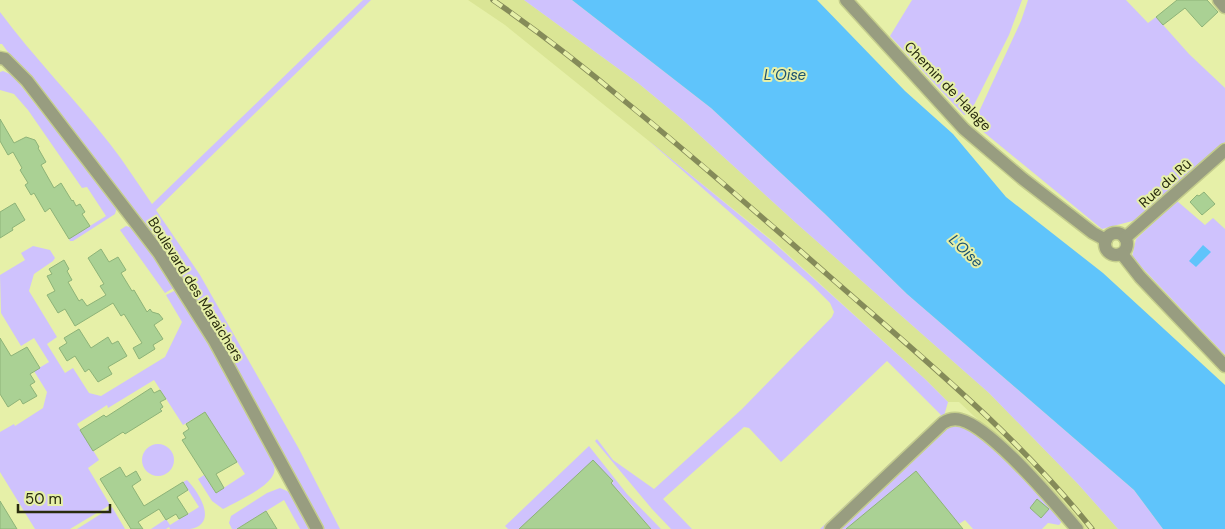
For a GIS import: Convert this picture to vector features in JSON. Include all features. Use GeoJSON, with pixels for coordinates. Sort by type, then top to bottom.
{"type":"FeatureCollection","features":[{"type":"Feature","properties":{"kind":"street","name":"Chemin de Halage"},"geometry":{"type":"LineString","coordinates":[[846,0],[964,129],[1023,179],[1093,233],[1106,240]]}},
{"type":"Feature","properties":{"kind":"street"},"geometry":{"type":"LineString","coordinates":[[1219,0],[1225,7]]}},
{"type":"Feature","properties":{"kind":"street","name":"Boulevard des Maraichers"},"geometry":{"type":"LineString","coordinates":[[2,58],[27,81],[159,253],[214,340],[317,529]]}},
{"type":"Feature","properties":{"kind":"street","name":"Rue du Rû"},"geometry":{"type":"LineString","coordinates":[[1125,238],[1225,150]]}},
{"type":"Feature","properties":{"kind":"street"},"geometry":{"type":"LineString","coordinates":[[1113,234],[1120,234],[1125,238],[1127,245],[1122,254],[1114,255],[1108,252],[1105,245],[1106,240],[1113,234]]}},
{"type":"Feature","properties":{"kind":"street"},"geometry":{"type":"LineString","coordinates":[[1122,254],[1140,277],[1225,366]]}},
{"type":"Feature","properties":{"kind":"street"},"geometry":{"type":"LineString","coordinates":[[831,529],[943,423],[948,419],[956,418],[975,427],[1005,452],[1051,498],[1077,529]]}},
{"type":"Feature","properties":{"kind":"shaded area"},"geometry":{"type":"Polygon","coordinates":[[[363,0],[371,0],[156,210],[200,275],[299,449],[340,529],[323,529],[220,338],[2,44],[0,44],[0,12],[110,144],[152,204],[363,0]]]}},
{"type":"Feature","properties":{"kind":"shaded area"},"geometry":{"type":"Polygon","coordinates":[[[468,0],[524,0],[638,83],[684,121],[796,223],[989,393],[1078,484],[1118,529],[1073,529],[991,432],[959,402],[948,402],[773,241],[505,25],[468,0]]]}},
{"type":"Feature","properties":{"kind":"shaded area"},"geometry":{"type":"Polygon","coordinates":[[[524,0],[572,0],[711,108],[824,213],[907,294],[1134,490],[1163,529],[1118,529],[1078,484],[989,393],[796,223],[684,121],[638,83],[524,0]]]}},
{"type":"Feature","properties":{"kind":"shaded area"},"geometry":{"type":"Polygon","coordinates":[[[912,0],[1022,0],[1009,35],[970,113],[964,115],[890,36],[912,0]]]}},
{"type":"Feature","properties":{"kind":"shaded area"},"geometry":{"type":"Polygon","coordinates":[[[1028,0],[1126,0],[1148,23],[1156,17],[1189,54],[1225,88],[1225,142],[1140,219],[1102,229],[975,125],[977,116],[1021,21],[1028,0]]]}},
{"type":"Feature","properties":{"kind":"shaded area"},"geometry":{"type":"Polygon","coordinates":[[[3,71],[12,75],[18,82],[117,207],[115,214],[73,241],[69,239],[106,216],[87,187],[82,188],[28,110],[14,94],[0,90],[0,72],[3,71]]]}},
{"type":"Feature","properties":{"kind":"shaded area"},"geometry":{"type":"Polygon","coordinates":[[[648,140],[773,242],[948,402],[944,416],[826,529],[820,529],[941,415],[887,361],[781,462],[749,428],[744,427],[663,499],[692,529],[671,529],[595,441],[597,439],[613,460],[654,489],[742,409],[832,317],[834,312],[830,303],[812,285],[648,140]]]}},
{"type":"Feature","properties":{"kind":"shaded area"},"geometry":{"type":"Polygon","coordinates":[[[1177,201],[1205,225],[1213,218],[1225,229],[1225,355],[1132,257],[1136,239],[1177,201]]]}},
{"type":"Feature","properties":{"kind":"shaded area"},"geometry":{"type":"Polygon","coordinates":[[[126,226],[133,228],[175,287],[165,293],[120,230],[126,226]]]}},
{"type":"Feature","properties":{"kind":"shaded area"},"geometry":{"type":"Polygon","coordinates":[[[33,246],[50,250],[55,258],[34,274],[29,291],[57,337],[47,344],[65,373],[73,368],[89,393],[101,396],[165,357],[182,322],[166,295],[176,290],[212,349],[272,460],[274,471],[270,480],[251,494],[223,509],[212,501],[198,479],[204,475],[216,493],[245,474],[205,412],[183,425],[154,380],[108,408],[107,405],[77,424],[99,460],[88,468],[110,505],[70,529],[35,529],[0,472],[0,432],[14,424],[15,426],[43,408],[47,392],[34,371],[49,362],[34,338],[21,346],[1,313],[0,275],[25,260],[21,253],[33,246]]]}},
{"type":"Feature","properties":{"kind":"shaded area"},"geometry":{"type":"Polygon","coordinates":[[[959,423],[996,447],[1064,519],[1059,525],[1048,523],[1042,529],[973,529],[965,520],[959,524],[916,471],[846,529],[835,529],[948,425],[959,423]]]}},
{"type":"Feature","properties":{"kind":"shaded area"},"geometry":{"type":"Polygon","coordinates":[[[158,444],[164,445],[169,449],[173,454],[173,466],[169,471],[164,475],[158,476],[152,475],[147,471],[143,466],[142,460],[143,454],[147,449],[152,445],[158,444]]]}},
{"type":"Feature","properties":{"kind":"shaded area"},"geometry":{"type":"Polygon","coordinates":[[[589,446],[627,494],[661,529],[648,529],[650,527],[640,517],[616,529],[636,510],[617,489],[574,529],[562,529],[613,482],[593,461],[526,529],[508,529],[505,526],[589,446]]]}},
{"type":"Feature","properties":{"kind":"shaded area"},"geometry":{"type":"Polygon","coordinates":[[[187,480],[201,499],[205,514],[203,521],[199,526],[190,529],[170,529],[169,527],[166,529],[151,529],[166,519],[170,525],[199,507],[183,482],[187,480]]]}},
{"type":"Feature","properties":{"kind":"shaded area"},"geometry":{"type":"Polygon","coordinates":[[[280,488],[290,493],[309,529],[300,529],[284,500],[237,529],[232,529],[229,523],[231,516],[267,493],[280,488]]]}},
{"type":"Feature","properties":{"kind":"shaded area"},"geometry":{"type":"Polygon","coordinates":[[[112,507],[125,529],[77,529],[112,507]]]}},
{"type":"Feature","properties":{"kind":"water","name":"L’Oise"},"geometry":{"type":"Polygon","coordinates":[[[572,0],[817,0],[905,91],[953,134],[1006,197],[1103,273],[1225,385],[1225,529],[1163,529],[1134,490],[907,294],[824,213],[711,108],[572,0]]]}},
{"type":"Feature","properties":{"kind":"water"},"geometry":{"type":"Polygon","coordinates":[[[1203,245],[1211,252],[1196,267],[1189,261],[1203,245]]]}},
{"type":"Feature","properties":{"kind":"building"},"geometry":{"type":"Polygon","coordinates":[[[1177,0],[1207,0],[1218,12],[1202,27],[1185,8],[1163,25],[1156,17],[1177,0]]]}},
{"type":"Feature","properties":{"kind":"building"},"geometry":{"type":"Polygon","coordinates":[[[0,119],[14,143],[26,137],[35,140],[46,162],[41,165],[54,188],[61,183],[76,206],[80,204],[85,212],[82,214],[90,226],[69,239],[50,208],[45,212],[34,193],[31,195],[25,185],[28,183],[20,170],[22,168],[13,152],[8,155],[0,141],[0,119]]]}},
{"type":"Feature","properties":{"kind":"building"},"geometry":{"type":"Polygon","coordinates":[[[1204,192],[1215,204],[1202,215],[1190,202],[1197,195],[1199,196],[1204,192]]]}},
{"type":"Feature","properties":{"kind":"building"},"geometry":{"type":"Polygon","coordinates":[[[15,203],[25,220],[0,238],[0,212],[15,203]]]}},
{"type":"Feature","properties":{"kind":"building"},"geometry":{"type":"Polygon","coordinates":[[[101,249],[109,262],[118,257],[126,270],[121,273],[147,312],[150,309],[152,312],[159,314],[163,319],[154,325],[163,339],[153,345],[155,349],[139,359],[133,348],[142,343],[124,314],[121,316],[113,303],[75,326],[65,309],[58,313],[47,295],[55,291],[47,276],[52,274],[49,269],[64,260],[72,280],[68,282],[79,301],[82,299],[87,306],[106,295],[100,286],[104,284],[88,258],[101,249]]]}},
{"type":"Feature","properties":{"kind":"building"},"geometry":{"type":"Polygon","coordinates":[[[79,329],[91,348],[108,337],[112,344],[118,341],[127,356],[108,367],[112,374],[98,382],[89,369],[85,372],[75,356],[67,361],[59,348],[67,343],[64,338],[79,329]]]}},
{"type":"Feature","properties":{"kind":"building"},"geometry":{"type":"Polygon","coordinates":[[[0,338],[11,356],[27,347],[40,368],[30,374],[35,382],[30,385],[37,396],[23,404],[20,399],[8,407],[0,394],[0,338]]]}},
{"type":"Feature","properties":{"kind":"building"},"geometry":{"type":"Polygon","coordinates":[[[151,388],[154,393],[160,390],[166,399],[160,402],[163,407],[160,409],[162,411],[93,451],[80,430],[104,415],[106,417],[151,388]]]}},
{"type":"Feature","properties":{"kind":"building"},"geometry":{"type":"Polygon","coordinates":[[[205,412],[237,462],[216,474],[224,488],[216,493],[182,440],[186,438],[183,433],[189,429],[186,424],[205,412]]]}},
{"type":"Feature","properties":{"kind":"building"},"geometry":{"type":"Polygon","coordinates":[[[593,460],[613,481],[611,483],[651,529],[519,529],[593,460]]]}},
{"type":"Feature","properties":{"kind":"building"},"geometry":{"type":"Polygon","coordinates":[[[120,467],[126,477],[136,471],[141,480],[132,486],[144,506],[183,482],[188,490],[177,497],[188,514],[179,519],[176,514],[166,520],[159,509],[138,522],[143,529],[131,529],[100,479],[120,467]]]}},
{"type":"Feature","properties":{"kind":"building"},"geometry":{"type":"Polygon","coordinates":[[[916,471],[963,529],[846,529],[916,471]]]}},
{"type":"Feature","properties":{"kind":"building"},"geometry":{"type":"Polygon","coordinates":[[[1037,499],[1049,509],[1041,518],[1030,508],[1037,499]]]}},
{"type":"Feature","properties":{"kind":"building"},"geometry":{"type":"Polygon","coordinates":[[[0,501],[17,529],[0,529],[0,501]]]}},
{"type":"Feature","properties":{"kind":"building"},"geometry":{"type":"Polygon","coordinates":[[[266,511],[277,529],[237,529],[266,511]]]}},
{"type":"Feature","properties":{"kind":"railway"},"geometry":{"type":"LineString","coordinates":[[493,0],[561,50],[653,124],[932,366],[1032,461],[1092,529]]}},
{"type":"Feature","properties":{"kind":"water label","name":"L'Oise"},"geometry":{"type":"Point","coordinates":[966,251]}}]}
